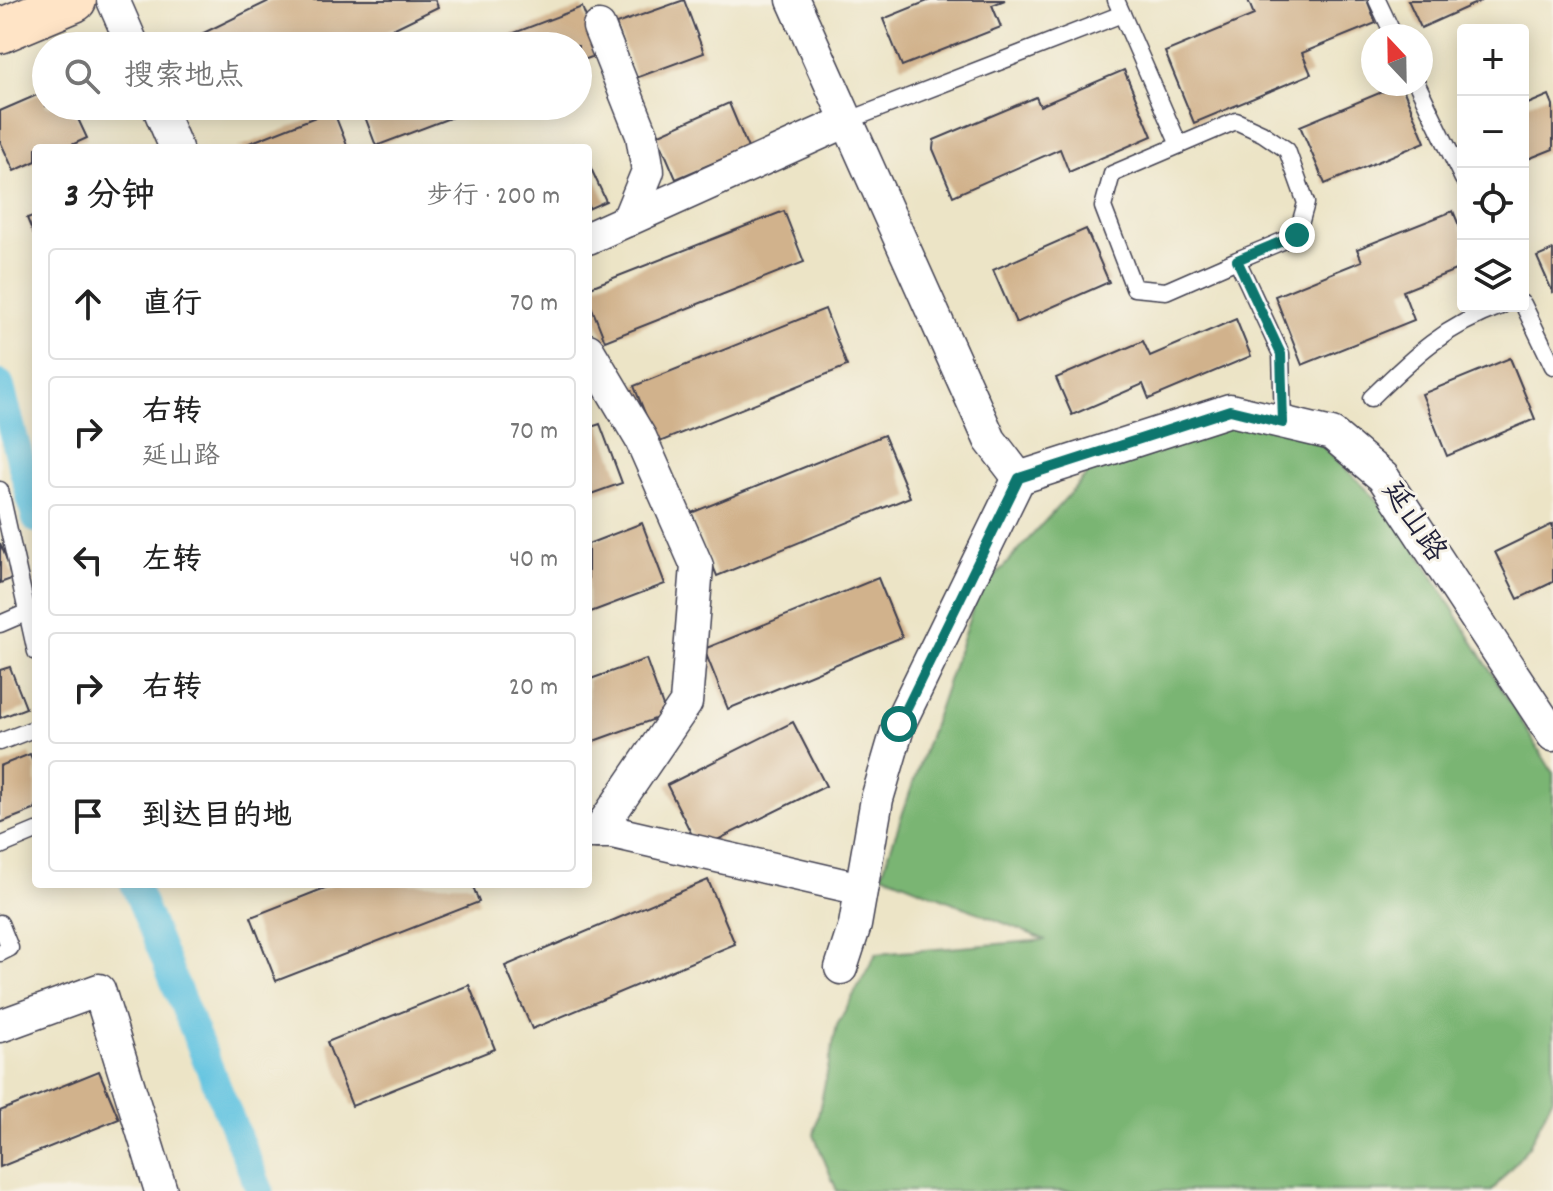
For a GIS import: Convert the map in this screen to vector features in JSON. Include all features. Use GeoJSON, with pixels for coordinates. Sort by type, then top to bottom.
{"type":"FeatureCollection","features":[{"type":"Feature","properties":{"kind":"main road"},"geometry":{"type":"LineString","coordinates":[[0,31],[74,0]]}},
{"type":"Feature","properties":{"kind":"street"},"geometry":{"type":"LineString","coordinates":[[113,0],[127,32]]}},
{"type":"Feature","properties":{"kind":"street"},"geometry":{"type":"LineString","coordinates":[[793,0],[990,440],[1019,478],[899,724],[877,799],[855,925],[841,968]]}},
{"type":"Feature","properties":{"kind":"street"},"geometry":{"type":"LineString","coordinates":[[599,27],[642,135],[648,171],[628,220]]}},
{"type":"Feature","properties":{"kind":"street"},"geometry":{"type":"LineString","coordinates":[[164,120],[174,144]]}},
{"type":"Feature","properties":{"kind":"street"},"geometry":{"type":"LineString","coordinates":[[592,236],[847,121]]}},
{"type":"Feature","properties":{"kind":"street"},"geometry":{"type":"LineString","coordinates":[[592,357],[641,439],[697,566],[686,703],[593,832]]}},
{"type":"Feature","properties":{"kind":"street","name":"延山路"},"geometry":{"type":"LineString","coordinates":[[1019,478],[1230,410],[1332,434],[1383,477],[1543,703],[1553,735]]}},
{"type":"Feature","properties":{"kind":"street"},"geometry":{"type":"LineString","coordinates":[[593,832],[612,832],[861,889]]}},
{"type":"Feature","properties":{"kind":"street"},"geometry":{"type":"LineString","coordinates":[[0,1026],[99,990],[161,1191]]}},
{"type":"Feature","properties":{"kind":"lane"},"geometry":{"type":"LineString","coordinates":[[1377,0],[1388,24]]}},
{"type":"Feature","properties":{"kind":"lane"},"geometry":{"type":"LineString","coordinates":[[847,121],[1119,7],[1179,145]]}},
{"type":"Feature","properties":{"kind":"lane"},"geometry":{"type":"LineString","coordinates":[[1423,96],[1458,168]]}},
{"type":"Feature","properties":{"kind":"lane"},"geometry":{"type":"LineString","coordinates":[[1236,121],[1262,133],[1287,150],[1306,203],[1297,235],[1237,260],[1166,291],[1134,288],[1103,207],[1112,174],[1236,121]]}},
{"type":"Feature","properties":{"kind":"lane"},"geometry":{"type":"LineString","coordinates":[[1237,260],[1281,354],[1283,423]]}},
{"type":"Feature","properties":{"kind":"lane"},"geometry":{"type":"LineString","coordinates":[[1371,398],[1418,352],[1463,319],[1483,312]]}},
{"type":"Feature","properties":{"kind":"lane"},"geometry":{"type":"LineString","coordinates":[[1527,312],[1553,366]]}},
{"type":"Feature","properties":{"kind":"lane"},"geometry":{"type":"LineString","coordinates":[[1,499],[32,632]]}},
{"type":"Feature","properties":{"kind":"lane"},"geometry":{"type":"LineString","coordinates":[[0,624],[28,612]]}},
{"type":"Feature","properties":{"kind":"lane"},"geometry":{"type":"LineString","coordinates":[[0,742],[32,730]]}},
{"type":"Feature","properties":{"kind":"lane"},"geometry":{"type":"LineString","coordinates":[[0,846],[32,833]]}},
{"type":"Feature","properties":{"kind":"lane"},"geometry":{"type":"LineString","coordinates":[[0,923],[10,948],[0,953]]}},
{"type":"Feature","properties":{"kind":"green space"},"geometry":{"type":"Polygon","coordinates":[[[1243,411],[1306,430],[1399,521],[1553,773],[1553,1097],[1529,1146],[1492,1191],[837,1191],[814,1135],[837,1025],[876,954],[1046,940],[882,874],[977,596],[1112,447],[1243,411]]]}},
{"type":"Feature","properties":{"kind":"building"},"geometry":{"type":"Polygon","coordinates":[[[271,0],[435,0],[438,7],[387,32],[206,32],[271,0]]]}},
{"type":"Feature","properties":{"kind":"building"},"geometry":{"type":"Polygon","coordinates":[[[684,0],[704,53],[636,78],[616,24],[684,0]]]}},
{"type":"Feature","properties":{"kind":"building"},"geometry":{"type":"Polygon","coordinates":[[[930,0],[1005,0],[992,5],[1001,27],[902,66],[883,19],[930,0]]]}},
{"type":"Feature","properties":{"kind":"building"},"geometry":{"type":"Polygon","coordinates":[[[1248,0],[1367,0],[1376,23],[1361,24],[1361,29],[1302,53],[1311,74],[1194,123],[1165,52],[1254,15],[1248,0]]]}},
{"type":"Feature","properties":{"kind":"building"},"geometry":{"type":"Polygon","coordinates":[[[1408,0],[1483,0],[1430,24],[1419,24],[1408,0]]]}},
{"type":"Feature","properties":{"kind":"building"},"geometry":{"type":"Polygon","coordinates":[[[582,7],[592,32],[517,32],[582,7]]]}},
{"type":"Feature","properties":{"kind":"building"},"geometry":{"type":"Polygon","coordinates":[[[592,33],[600,54],[592,57],[592,33]]]}},
{"type":"Feature","properties":{"kind":"building"},"geometry":{"type":"Polygon","coordinates":[[[1124,70],[1152,136],[1069,172],[1060,149],[953,196],[933,149],[934,140],[1036,97],[1040,106],[1124,70]]]}},
{"type":"Feature","properties":{"kind":"building"},"geometry":{"type":"Polygon","coordinates":[[[1549,95],[1553,105],[1553,149],[1529,159],[1529,103],[1549,95]]]}},
{"type":"Feature","properties":{"kind":"building"},"geometry":{"type":"Polygon","coordinates":[[[1372,96],[1406,96],[1425,142],[1325,184],[1300,126],[1372,96]]]}},
{"type":"Feature","properties":{"kind":"building"},"geometry":{"type":"Polygon","coordinates":[[[32,97],[32,120],[79,120],[87,138],[74,144],[32,144],[32,163],[14,171],[0,141],[0,111],[32,97]]]}},
{"type":"Feature","properties":{"kind":"building"},"geometry":{"type":"Polygon","coordinates":[[[729,103],[748,148],[676,179],[657,135],[729,103]]]}},
{"type":"Feature","properties":{"kind":"building"},"geometry":{"type":"Polygon","coordinates":[[[308,120],[337,120],[346,144],[247,144],[308,120]]]}},
{"type":"Feature","properties":{"kind":"building"},"geometry":{"type":"Polygon","coordinates":[[[366,120],[445,120],[381,144],[375,144],[366,120]]]}},
{"type":"Feature","properties":{"kind":"building"},"geometry":{"type":"Polygon","coordinates":[[[592,171],[606,201],[592,207],[592,171]]]}},
{"type":"Feature","properties":{"kind":"building"},"geometry":{"type":"Polygon","coordinates":[[[784,211],[804,262],[605,341],[592,308],[592,286],[784,211]]]}},
{"type":"Feature","properties":{"kind":"building"},"geometry":{"type":"Polygon","coordinates":[[[1453,211],[1457,221],[1457,269],[1403,291],[1414,320],[1302,365],[1275,296],[1362,261],[1357,249],[1453,211]]]}},
{"type":"Feature","properties":{"kind":"building"},"geometry":{"type":"Polygon","coordinates":[[[1086,229],[1109,282],[1016,323],[993,270],[1086,229]]]}},
{"type":"Feature","properties":{"kind":"building"},"geometry":{"type":"Polygon","coordinates":[[[1553,250],[1553,293],[1537,257],[1553,250]]]}},
{"type":"Feature","properties":{"kind":"building"},"geometry":{"type":"Polygon","coordinates":[[[825,309],[847,366],[657,443],[634,386],[825,309]]]}},
{"type":"Feature","properties":{"kind":"building"},"geometry":{"type":"Polygon","coordinates":[[[1236,319],[1251,356],[1149,399],[1143,384],[1072,415],[1056,378],[1143,341],[1150,356],[1236,319]]]}},
{"type":"Feature","properties":{"kind":"building"},"geometry":{"type":"Polygon","coordinates":[[[1510,358],[1535,419],[1447,456],[1422,394],[1510,358]]]}},
{"type":"Feature","properties":{"kind":"building"},"geometry":{"type":"Polygon","coordinates":[[[600,424],[622,483],[592,494],[592,427],[600,424]]]}},
{"type":"Feature","properties":{"kind":"building"},"geometry":{"type":"Polygon","coordinates":[[[884,435],[910,497],[717,576],[691,513],[884,435]]]}},
{"type":"Feature","properties":{"kind":"building"},"geometry":{"type":"Polygon","coordinates":[[[642,523],[665,584],[592,611],[592,542],[642,523]]]}},
{"type":"Feature","properties":{"kind":"building"},"geometry":{"type":"Polygon","coordinates":[[[1553,524],[1553,582],[1518,599],[1495,552],[1553,524]]]}},
{"type":"Feature","properties":{"kind":"building"},"geometry":{"type":"Polygon","coordinates":[[[0,543],[14,578],[0,583],[0,543]]]}},
{"type":"Feature","properties":{"kind":"building"},"geometry":{"type":"Polygon","coordinates":[[[878,578],[902,637],[728,709],[704,649],[878,578]]]}},
{"type":"Feature","properties":{"kind":"building"},"geometry":{"type":"Polygon","coordinates":[[[646,659],[666,715],[592,742],[592,679],[646,659]]]}},
{"type":"Feature","properties":{"kind":"building"},"geometry":{"type":"Polygon","coordinates":[[[10,667],[26,708],[0,718],[0,670],[10,667]]]}},
{"type":"Feature","properties":{"kind":"building"},"geometry":{"type":"Polygon","coordinates":[[[793,722],[826,786],[699,849],[667,785],[793,722]]]}},
{"type":"Feature","properties":{"kind":"building"},"geometry":{"type":"Polygon","coordinates":[[[30,754],[32,759],[32,811],[0,823],[0,766],[30,754]]]}},
{"type":"Feature","properties":{"kind":"building"},"geometry":{"type":"Polygon","coordinates":[[[708,880],[735,944],[532,1029],[505,966],[708,880]]]}},
{"type":"Feature","properties":{"kind":"building"},"geometry":{"type":"Polygon","coordinates":[[[325,888],[474,888],[479,902],[276,981],[251,917],[325,888]]]}},
{"type":"Feature","properties":{"kind":"building"},"geometry":{"type":"Polygon","coordinates":[[[469,985],[495,1049],[352,1106],[327,1042],[469,985]]]}},
{"type":"Feature","properties":{"kind":"building"},"geometry":{"type":"Polygon","coordinates":[[[99,1071],[119,1119],[0,1167],[0,1111],[99,1071]]]}},
{"type":"Feature","properties":{"kind":"waterway"},"geometry":{"type":"LineString","coordinates":[[0,384],[32,504]]}},
{"type":"Feature","properties":{"kind":"waterway"},"geometry":{"type":"LineString","coordinates":[[136,888],[260,1191]]}},
{"type":"Feature","properties":{"kind":"route"},"geometry":{"type":"LineString","coordinates":[[899,724],[1019,478],[1230,410],[1283,423],[1281,354],[1237,260],[1297,235]]}}]}
